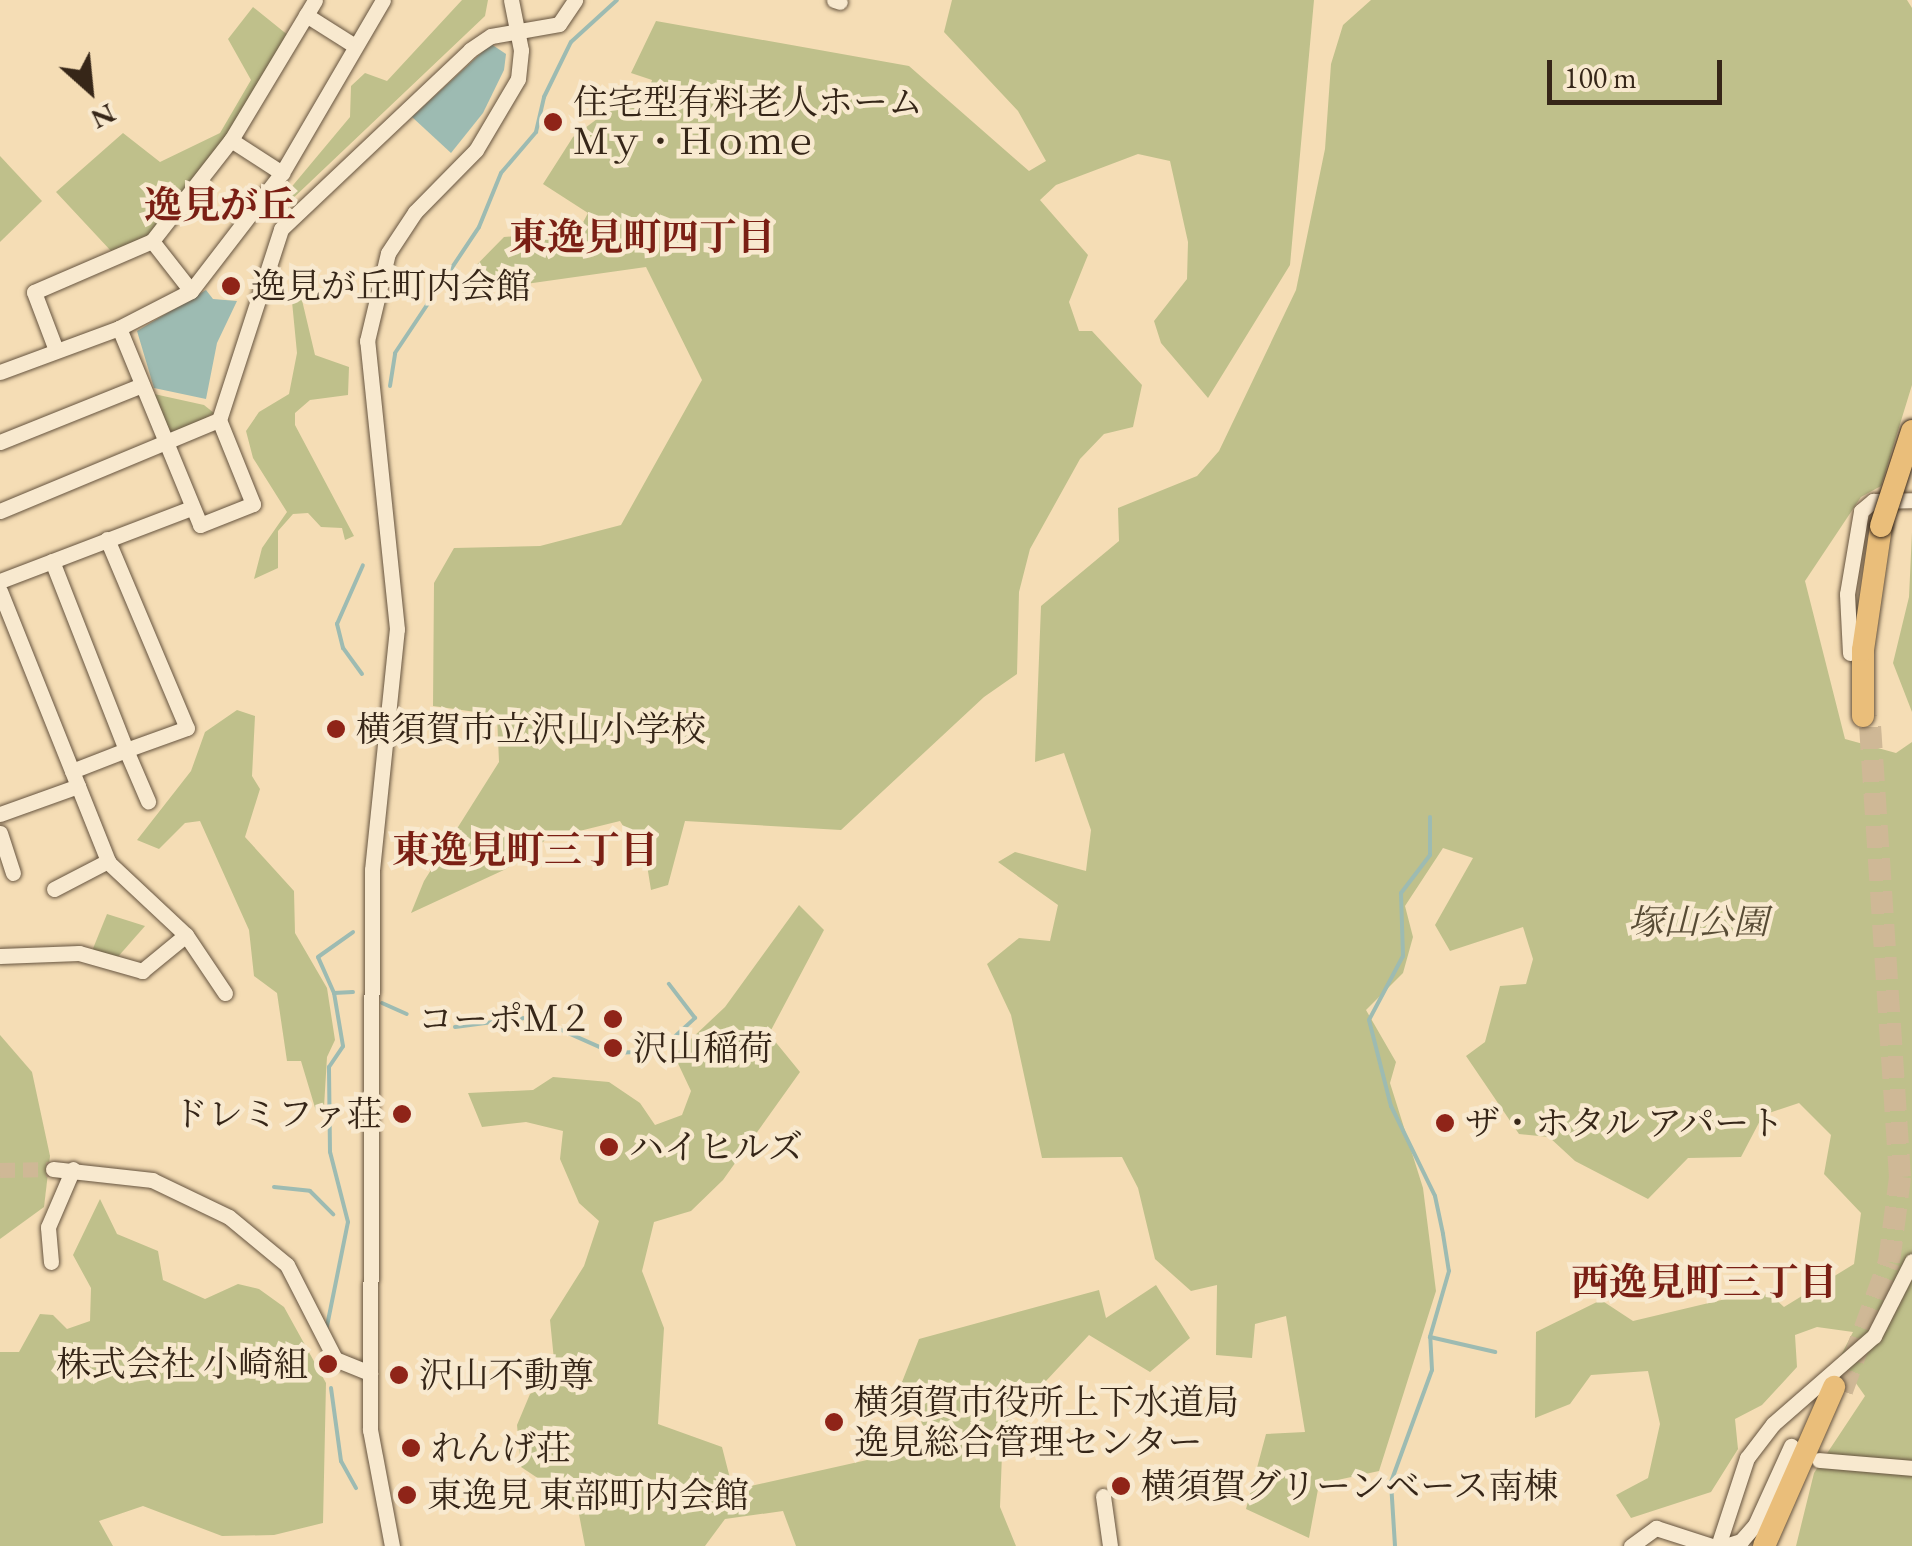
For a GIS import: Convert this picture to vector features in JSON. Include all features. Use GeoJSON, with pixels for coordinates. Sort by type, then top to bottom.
{"type":"FeatureCollection","features":[{"type":"Feature","properties":{"kind":"highway"},"geometry":{"type":"LineString","coordinates":[[1866,716],[1868,600],[1912,431]]}},
{"type":"Feature","properties":{"kind":"highway"},"geometry":{"type":"LineString","coordinates":[[1884,527],[1912,450]]}},
{"type":"Feature","properties":{"kind":"highway"},"geometry":{"type":"LineString","coordinates":[[1884,527],[1912,463]]}},
{"type":"Feature","properties":{"kind":"highway"},"geometry":{"type":"LineString","coordinates":[[1764,1546],[1838,1389],[1796,1492],[1781,1546]]}},
{"type":"Feature","properties":{"kind":"street"},"geometry":{"type":"LineString","coordinates":[[56,350],[34,292],[152,241],[231,140],[315,0]]}},
{"type":"Feature","properties":{"kind":"street"},"geometry":{"type":"LineString","coordinates":[[0,372],[119,328],[190,291],[282,173],[383,0]]}},
{"type":"Feature","properties":{"kind":"street"},"geometry":{"type":"LineString","coordinates":[[392,1546],[373,1469],[370,1373],[372,856],[398,646],[366,342],[388,253],[507,103],[521,63],[511,0]]}},
{"type":"Feature","properties":{"kind":"street"},"geometry":{"type":"LineString","coordinates":[[547,24],[565,0]]}},
{"type":"Feature","properties":{"kind":"street"},"geometry":{"type":"LineString","coordinates":[[119,328],[200,525],[253,504],[219,420],[281,228],[470,50],[518,29],[559,24],[575,0]]}},
{"type":"Feature","properties":{"kind":"street"},"geometry":{"type":"LineString","coordinates":[[306,15],[355,46]]}},
{"type":"Feature","properties":{"kind":"street"},"geometry":{"type":"LineString","coordinates":[[231,140],[282,173]]}},
{"type":"Feature","properties":{"kind":"street"},"geometry":{"type":"LineString","coordinates":[[152,241],[190,291]]}},
{"type":"Feature","properties":{"kind":"street"},"geometry":{"type":"LineString","coordinates":[[0,442],[142,385]]}},
{"type":"Feature","properties":{"kind":"street"},"geometry":{"type":"LineString","coordinates":[[0,511],[166,446],[219,420]]}},
{"type":"Feature","properties":{"kind":"street"},"geometry":{"type":"LineString","coordinates":[[1850,652],[1847,594],[1861,511],[1873,501],[1912,500]]}},
{"type":"Feature","properties":{"kind":"street"},"geometry":{"type":"LineString","coordinates":[[0,582],[190,508]]}},
{"type":"Feature","properties":{"kind":"street"},"geometry":{"type":"LineString","coordinates":[[0,814],[126,750],[187,728],[107,539]]}},
{"type":"Feature","properties":{"kind":"street"},"geometry":{"type":"LineString","coordinates":[[52,561],[148,801]]}},
{"type":"Feature","properties":{"kind":"street"},"geometry":{"type":"LineString","coordinates":[[0,591],[108,861],[123,883],[186,936],[226,993]]}},
{"type":"Feature","properties":{"kind":"street"},"geometry":{"type":"LineString","coordinates":[[0,833],[13,873]]}},
{"type":"Feature","properties":{"kind":"street"},"geometry":{"type":"LineString","coordinates":[[54,889],[108,861]]}},
{"type":"Feature","properties":{"kind":"street"},"geometry":{"type":"LineString","coordinates":[[0,956],[79,953],[142,971],[186,936]]}},
{"type":"Feature","properties":{"kind":"street"},"geometry":{"type":"LineString","coordinates":[[53,1169],[152,1180],[229,1217],[287,1265],[344,1368],[370,1373]]}},
{"type":"Feature","properties":{"kind":"street"},"geometry":{"type":"LineString","coordinates":[[51,1262],[48,1227],[73,1169]]}},
{"type":"Feature","properties":{"kind":"street"},"geometry":{"type":"LineString","coordinates":[[1718,1546],[1747,1458],[1773,1424],[1874,1336],[1912,1261]]}},
{"type":"Feature","properties":{"kind":"street"},"geometry":{"type":"LineString","coordinates":[[1631,1546],[1656,1528],[1718,1546],[1742,1541],[1755,1525],[1791,1446]]}},
{"type":"Feature","properties":{"kind":"street"},"geometry":{"type":"LineString","coordinates":[[1819,1460],[1912,1468]]}},
{"type":"Feature","properties":{"kind":"street"},"geometry":{"type":"LineString","coordinates":[[1103,1496],[1110,1546]]}},
{"type":"Feature","properties":{"kind":"green space"},"geometry":{"type":"Polygon","coordinates":[[[462,0],[488,0],[485,16],[288,203],[289,190],[350,117],[351,86],[365,73],[387,81],[462,0]]]}},
{"type":"Feature","properties":{"kind":"green space"},"geometry":{"type":"Polygon","coordinates":[[[952,0],[1314,0],[1290,265],[1208,398],[1161,343],[1154,321],[1187,279],[1188,242],[1170,161],[1138,154],[1056,185],[1040,200],[1088,255],[1069,302],[1079,331],[1092,331],[1142,385],[1133,427],[1104,434],[1080,459],[1030,549],[1019,592],[1017,674],[984,697],[841,830],[685,821],[668,885],[651,890],[647,865],[620,821],[547,839],[506,869],[411,913],[424,881],[499,762],[497,715],[433,706],[434,583],[454,548],[540,546],[621,525],[702,380],[646,267],[447,295],[504,237],[579,230],[588,213],[543,184],[573,137],[621,101],[643,109],[652,80],[631,73],[656,21],[909,66],[1029,171],[1046,161],[1018,111],[944,32],[952,0]]]}},
{"type":"Feature","properties":{"kind":"green space","name":"塚山公園"},"geometry":{"type":"Polygon","coordinates":[[[1371,0],[1907,0],[1912,8],[1912,385],[1881,486],[1861,497],[1805,581],[1845,739],[1896,753],[1912,742],[1912,1546],[1796,1546],[1814,1473],[1865,1396],[1853,1379],[1832,1373],[1853,1332],[1817,1327],[1795,1335],[1797,1367],[1762,1405],[1735,1419],[1738,1449],[1711,1492],[1631,1518],[1616,1495],[1648,1478],[1660,1424],[1648,1371],[1591,1375],[1570,1404],[1535,1418],[1536,1332],[1601,1300],[1633,1321],[1734,1297],[1770,1294],[1784,1307],[1854,1264],[1861,1213],[1824,1174],[1831,1135],[1799,1103],[1763,1115],[1741,1157],[1688,1158],[1648,1199],[1575,1161],[1549,1137],[1519,1134],[1466,1056],[1485,1042],[1500,986],[1526,984],[1533,959],[1523,927],[1450,951],[1435,925],[1473,858],[1443,848],[1405,906],[1413,937],[1403,973],[1366,1010],[1396,1062],[1390,1083],[1423,1188],[1436,1291],[1379,1471],[1319,1484],[1309,1538],[1246,1509],[1266,1434],[1305,1432],[1286,1316],[1255,1324],[1252,1358],[1216,1355],[1217,1285],[1191,1291],[1155,1259],[1138,1188],[1122,1157],[1042,1158],[1011,1015],[987,964],[1019,938],[1050,941],[1058,905],[998,862],[1015,852],[1086,871],[1091,830],[1064,753],[1035,762],[1041,606],[1119,541],[1118,508],[1197,476],[1219,451],[1296,290],[1325,149],[1331,64],[1343,25],[1371,0]]]}},
{"type":"Feature","properties":{"kind":"green space"},"geometry":{"type":"Polygon","coordinates":[[[253,7],[289,36],[236,124],[149,237],[111,251],[56,192],[123,133],[160,162],[220,133],[251,80],[228,39],[253,7]]]}},
{"type":"Feature","properties":{"kind":"green space"},"geometry":{"type":"Polygon","coordinates":[[[0,156],[42,201],[0,242],[0,156]]]}},
{"type":"Feature","properties":{"kind":"green space"},"geometry":{"type":"Polygon","coordinates":[[[297,279],[315,355],[349,367],[348,395],[310,400],[295,413],[295,425],[354,536],[345,540],[342,528],[321,527],[308,513],[293,514],[278,531],[278,568],[254,579],[262,548],[287,512],[253,458],[246,431],[259,412],[289,394],[297,353],[290,281],[297,279]]]}},
{"type":"Feature","properties":{"kind":"green space"},"geometry":{"type":"Polygon","coordinates":[[[154,394],[204,405],[214,413],[169,440],[154,394]]]}},
{"type":"Feature","properties":{"kind":"green space"},"geometry":{"type":"Polygon","coordinates":[[[1912,532],[1912,712],[1893,663],[1909,597],[1912,532]]]}},
{"type":"Feature","properties":{"kind":"green space"},"geometry":{"type":"Polygon","coordinates":[[[237,710],[255,716],[252,776],[260,789],[245,837],[294,891],[295,933],[327,988],[335,1040],[327,1057],[324,1107],[316,1111],[301,1061],[287,1061],[277,993],[254,976],[249,930],[200,821],[185,823],[159,849],[137,840],[191,771],[205,732],[237,710]]]}},
{"type":"Feature","properties":{"kind":"green space"},"geometry":{"type":"Polygon","coordinates":[[[799,905],[824,930],[769,1034],[800,1072],[723,1180],[691,1211],[654,1222],[642,1271],[664,1328],[658,1424],[722,1447],[733,1490],[894,1454],[919,1459],[929,1438],[902,1382],[919,1339],[1099,1290],[1106,1318],[1156,1285],[1190,1338],[1150,1372],[1089,1335],[1003,1427],[1000,1507],[1016,1546],[796,1546],[783,1511],[725,1519],[705,1546],[585,1546],[577,1504],[521,1467],[517,1425],[530,1394],[545,1386],[555,1370],[550,1320],[584,1266],[599,1221],[579,1203],[560,1159],[563,1131],[526,1122],[482,1127],[468,1093],[533,1090],[553,1077],[609,1082],[640,1103],[655,1125],[682,1115],[691,1091],[674,1055],[725,1007],[799,905]]]}},
{"type":"Feature","properties":{"kind":"green space"},"geometry":{"type":"Polygon","coordinates":[[[107,914],[145,926],[116,959],[92,951],[107,914]]]}},
{"type":"Feature","properties":{"kind":"green space"},"geometry":{"type":"Polygon","coordinates":[[[0,1035],[32,1072],[50,1156],[44,1207],[0,1239],[0,1035]]]}},
{"type":"Feature","properties":{"kind":"green space"},"geometry":{"type":"Polygon","coordinates":[[[100,1199],[117,1234],[158,1251],[163,1280],[205,1299],[238,1284],[259,1289],[284,1307],[326,1383],[323,1523],[274,1535],[222,1536],[143,1506],[99,1521],[113,1546],[0,1546],[0,1352],[19,1352],[40,1314],[53,1315],[67,1329],[90,1321],[91,1288],[73,1255],[100,1199]]]}},
{"type":"Feature","properties":{"kind":"water"},"geometry":{"type":"Polygon","coordinates":[[[491,44],[506,54],[504,70],[483,113],[451,153],[412,117],[491,44]]]}},
{"type":"Feature","properties":{"kind":"water"},"geometry":{"type":"Polygon","coordinates":[[[206,290],[213,299],[237,301],[217,343],[206,399],[154,388],[137,331],[206,290]]]}},
{"type":"Feature","properties":{"kind":"waterway"},"geometry":{"type":"LineString","coordinates":[[390,386],[395,353],[479,227],[501,173],[536,132],[544,97],[571,42],[617,0]]}},
{"type":"Feature","properties":{"kind":"waterway"},"geometry":{"type":"LineString","coordinates":[[362,674],[343,648],[337,624],[363,565]]}},
{"type":"Feature","properties":{"kind":"waterway"},"geometry":{"type":"LineString","coordinates":[[1430,817],[1430,855],[1401,893],[1403,956],[1369,1020],[1391,1106],[1435,1196],[1443,1234],[1449,1271],[1430,1337]]}},
{"type":"Feature","properties":{"kind":"waterway"},"geometry":{"type":"LineString","coordinates":[[326,1331],[348,1222],[330,1152],[329,1067],[343,1046],[334,993],[318,957],[353,932]]}},
{"type":"Feature","properties":{"kind":"waterway"},"geometry":{"type":"LineString","coordinates":[[455,1027],[532,1017],[613,1053],[659,1051],[695,1018],[669,984]]}},
{"type":"Feature","properties":{"kind":"waterway"},"geometry":{"type":"LineString","coordinates":[[334,993],[353,992]]}},
{"type":"Feature","properties":{"kind":"waterway"},"geometry":{"type":"LineString","coordinates":[[382,1003],[407,1014]]}},
{"type":"Feature","properties":{"kind":"waterway"},"geometry":{"type":"LineString","coordinates":[[274,1187],[310,1191],[333,1214]]}},
{"type":"Feature","properties":{"kind":"waterway"},"geometry":{"type":"LineString","coordinates":[[1395,1546],[1391,1482],[1432,1370],[1430,1337],[1495,1352]]}},
{"type":"Feature","properties":{"kind":"waterway"},"geometry":{"type":"LineString","coordinates":[[331,1388],[341,1461],[356,1488]]}},
{"type":"Feature","properties":{"kind":"tunnel"},"geometry":{"type":"LineString","coordinates":[[1842,1391],[1889,1262],[1900,1177],[1869,716]]}},
{"type":"Feature","properties":{"kind":"tunnel"},"geometry":{"type":"LineString","coordinates":[[0,1170],[53,1169]]}},
{"type":"Feature","properties":{"kind":"place","name":"住宅型有料老人ホーム Ｍｙ・Ｈｏｍｅ"},"geometry":{"type":"Point","coordinates":[553,122]}},
{"type":"Feature","properties":{"kind":"place","name":"逸見が丘町内会館"},"geometry":{"type":"Point","coordinates":[231,286]}},
{"type":"Feature","properties":{"kind":"place","name":"横須賀市立沢山小学校"},"geometry":{"type":"Point","coordinates":[336,729]}},
{"type":"Feature","properties":{"kind":"place","name":"コーポＭ２"},"geometry":{"type":"Point","coordinates":[613,1019]}},
{"type":"Feature","properties":{"kind":"place","name":"沢山稲荷"},"geometry":{"type":"Point","coordinates":[613,1048]}},
{"type":"Feature","properties":{"kind":"place","name":"ドレミファ荘"},"geometry":{"type":"Point","coordinates":[402,1114]}},
{"type":"Feature","properties":{"kind":"place","name":"ザ・ホタル アパート"},"geometry":{"type":"Point","coordinates":[1445,1123]}},
{"type":"Feature","properties":{"kind":"place","name":"ハイヒルズ"},"geometry":{"type":"Point","coordinates":[609,1147]}},
{"type":"Feature","properties":{"kind":"place","name":"株式会社 小崎組"},"geometry":{"type":"Point","coordinates":[328,1364]}},
{"type":"Feature","properties":{"kind":"place","name":"沢山不動尊"},"geometry":{"type":"Point","coordinates":[399,1375]}},
{"type":"Feature","properties":{"kind":"place","name":"横須賀市役所上下水道局 逸見総合管理センター"},"geometry":{"type":"Point","coordinates":[834,1422]}},
{"type":"Feature","properties":{"kind":"place","name":"れんげ荘"},"geometry":{"type":"Point","coordinates":[411,1448]}},
{"type":"Feature","properties":{"kind":"place","name":"横須賀グリーンベース南棟"},"geometry":{"type":"Point","coordinates":[1121,1486]}},
{"type":"Feature","properties":{"kind":"place","name":"東逸見 東部町内会館"},"geometry":{"type":"Point","coordinates":[407,1495]}},
{"type":"Feature","properties":{"kind":"district","name":"逸見が丘"},"geometry":{"type":"Point","coordinates":[220,205]}},
{"type":"Feature","properties":{"kind":"district","name":"東逸見町四丁目"},"geometry":{"type":"Point","coordinates":[642,237]}},
{"type":"Feature","properties":{"kind":"district","name":"東逸見町三丁目"},"geometry":{"type":"Point","coordinates":[525,850]}},
{"type":"Feature","properties":{"kind":"district","name":"西逸見町三丁目"},"geometry":{"type":"Point","coordinates":[1704,1282]}}]}
